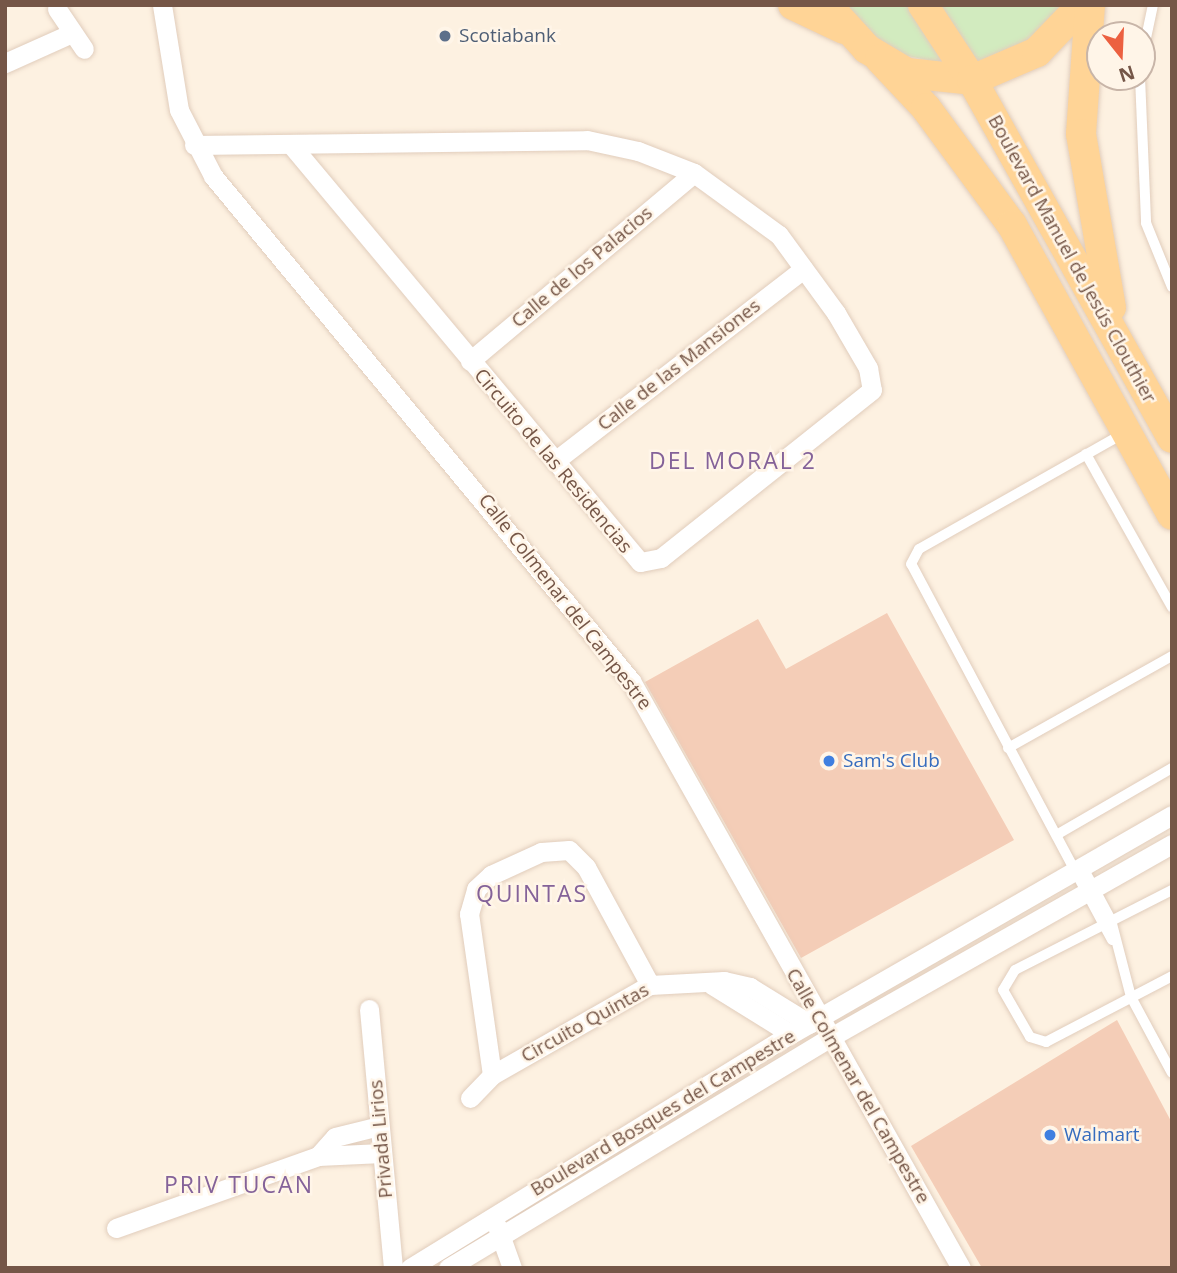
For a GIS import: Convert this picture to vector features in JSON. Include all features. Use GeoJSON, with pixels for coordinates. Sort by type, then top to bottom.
{"type":"FeatureCollection","features":[{"type":"Feature","properties":{"kind":"main road"},"geometry":{"type":"LineString","coordinates":[[793,5],[846,30]]}},
{"type":"Feature","properties":{"kind":"main road"},"geometry":{"type":"LineString","coordinates":[[827,5],[846,30],[880,59],[918,77],[972,80],[1037,52],[1082,5]]}},
{"type":"Feature","properties":{"kind":"main road","name":"Boulevard Manuel de Jesús Clouthier"},"geometry":{"type":"LineString","coordinates":[[923,5],[972,80],[1172,438]]}},
{"type":"Feature","properties":{"kind":"main road"},"geometry":{"type":"LineString","coordinates":[[1090,5],[1081,134],[1100,268],[1123,351]]}},
{"type":"Feature","properties":{"kind":"main road","name":"Boulevard Manuel de Jesús Clouthier"},"geometry":{"type":"LineString","coordinates":[[880,59],[926,108],[1012,225],[1172,515]]}},
{"type":"Feature","properties":{"kind":"street","name":"Calle Colmenar del Campestre"},"geometry":{"type":"LineString","coordinates":[[162,5],[168,64],[194,145],[631,681],[814,1021],[829,1038],[961,1268]]}},
{"type":"Feature","properties":{"kind":"street"},"geometry":{"type":"LineString","coordinates":[[5,63],[78,41],[57,9]]}},
{"type":"Feature","properties":{"kind":"street","name":"Circuito de las Residencias"},"geometry":{"type":"LineString","coordinates":[[194,145],[292,146],[587,140],[694,173],[769,226],[803,269],[868,368],[872,390],[859,406],[646,564],[629,554],[555,461],[292,146]]}},
{"type":"Feature","properties":{"kind":"street","name":"Calle de los Palacios"},"geometry":{"type":"LineString","coordinates":[[470,361],[694,173]]}},
{"type":"Feature","properties":{"kind":"street","name":"Calle de las Mansiones"},"geometry":{"type":"LineString","coordinates":[[555,461],[803,269]]}},
{"type":"Feature","properties":{"kind":"street","name":"Boulevard Bosques del Campestre"},"geometry":{"type":"LineString","coordinates":[[410,1268],[475,1250],[493,1217],[1074,863],[1172,815]]}},
{"type":"Feature","properties":{"kind":"street","name":"Boulevard Bosques del Campestre"},"geometry":{"type":"LineString","coordinates":[[447,1268],[829,1038],[1172,844]]}},
{"type":"Feature","properties":{"kind":"street"},"geometry":{"type":"LineString","coordinates":[[492,1075],[469,914],[476,889],[491,876],[541,852],[569,850],[586,867],[650,985]]}},
{"type":"Feature","properties":{"kind":"street","name":"Circuito Quintas"},"geometry":{"type":"LineString","coordinates":[[470,1098],[492,1075],[650,985],[750,987],[814,1021]]}},
{"type":"Feature","properties":{"kind":"street"},"geometry":{"type":"LineString","coordinates":[[712,985],[791,1034]]}},
{"type":"Feature","properties":{"kind":"street","name":"Privada Lirios"},"geometry":{"type":"LineString","coordinates":[[369,1009],[393,1268]]}},
{"type":"Feature","properties":{"kind":"street"},"geometry":{"type":"LineString","coordinates":[[318,1156],[342,1134],[379,1126]]}},
{"type":"Feature","properties":{"kind":"street"},"geometry":{"type":"LineString","coordinates":[[116,1228],[318,1156],[382,1153]]}},
{"type":"Feature","properties":{"kind":"street"},"geometry":{"type":"LineString","coordinates":[[493,1217],[512,1268]]}},
{"type":"Feature","properties":{"kind":"lane"},"geometry":{"type":"LineString","coordinates":[[1140,91],[1144,210],[1156,259],[1172,287]]}},
{"type":"Feature","properties":{"kind":"lane"},"geometry":{"type":"LineString","coordinates":[[1125,432],[919,549],[911,564],[1008,748],[1089,889],[1111,920],[1112,940],[1131,997],[1172,1073]]}},
{"type":"Feature","properties":{"kind":"lane"},"geometry":{"type":"LineString","coordinates":[[1086,454],[1172,607]]}},
{"type":"Feature","properties":{"kind":"lane"},"geometry":{"type":"LineString","coordinates":[[1008,748],[1172,656]]}},
{"type":"Feature","properties":{"kind":"lane"},"geometry":{"type":"LineString","coordinates":[[1058,834],[1172,768]]}},
{"type":"Feature","properties":{"kind":"lane"},"geometry":{"type":"LineString","coordinates":[[1074,863],[1089,889],[1100,926],[1112,940]]}},
{"type":"Feature","properties":{"kind":"lane"},"geometry":{"type":"LineString","coordinates":[[1172,890],[1007,975],[1005,999],[1030,1037],[1046,1042],[1172,976]]}},
{"type":"Feature","properties":{"kind":"green space"},"geometry":{"type":"Polygon","coordinates":[[[837,5],[907,5],[946,64],[893,53],[837,5]]]}},
{"type":"Feature","properties":{"kind":"green space"},"geometry":{"type":"Polygon","coordinates":[[[941,5],[1062,5],[1034,38],[976,64],[941,5]]]}},
{"type":"Feature","properties":{"kind":"building","name":"Sam's Club"},"geometry":{"type":"Polygon","coordinates":[[[887,613],[1014,840],[801,958],[645,682],[758,619],[786,669],[887,613]]]}},
{"type":"Feature","properties":{"kind":"building","name":"Walmart"},"geometry":{"type":"Polygon","coordinates":[[[1117,1020],[1172,1123],[1172,1268],[982,1268],[911,1146],[1117,1020]]]}},
{"type":"Feature","properties":{"kind":"place","name":"Scotiabank"},"geometry":{"type":"Point","coordinates":[445,36]}},
{"type":"Feature","properties":{"kind":"place","name":"Sam's Club"},"geometry":{"type":"Point","coordinates":[829,761]}},
{"type":"Feature","properties":{"kind":"place","name":"Walmart"},"geometry":{"type":"Point","coordinates":[1050,1135]}},
{"type":"Feature","properties":{"kind":"district","name":"DEL MORAL 2"},"geometry":{"type":"Point","coordinates":[733,460]}},
{"type":"Feature","properties":{"kind":"district","name":"QUINTAS"},"geometry":{"type":"Point","coordinates":[532,893]}},
{"type":"Feature","properties":{"kind":"district","name":"PRIV TUCAN"},"geometry":{"type":"Point","coordinates":[239,1184]}}]}
